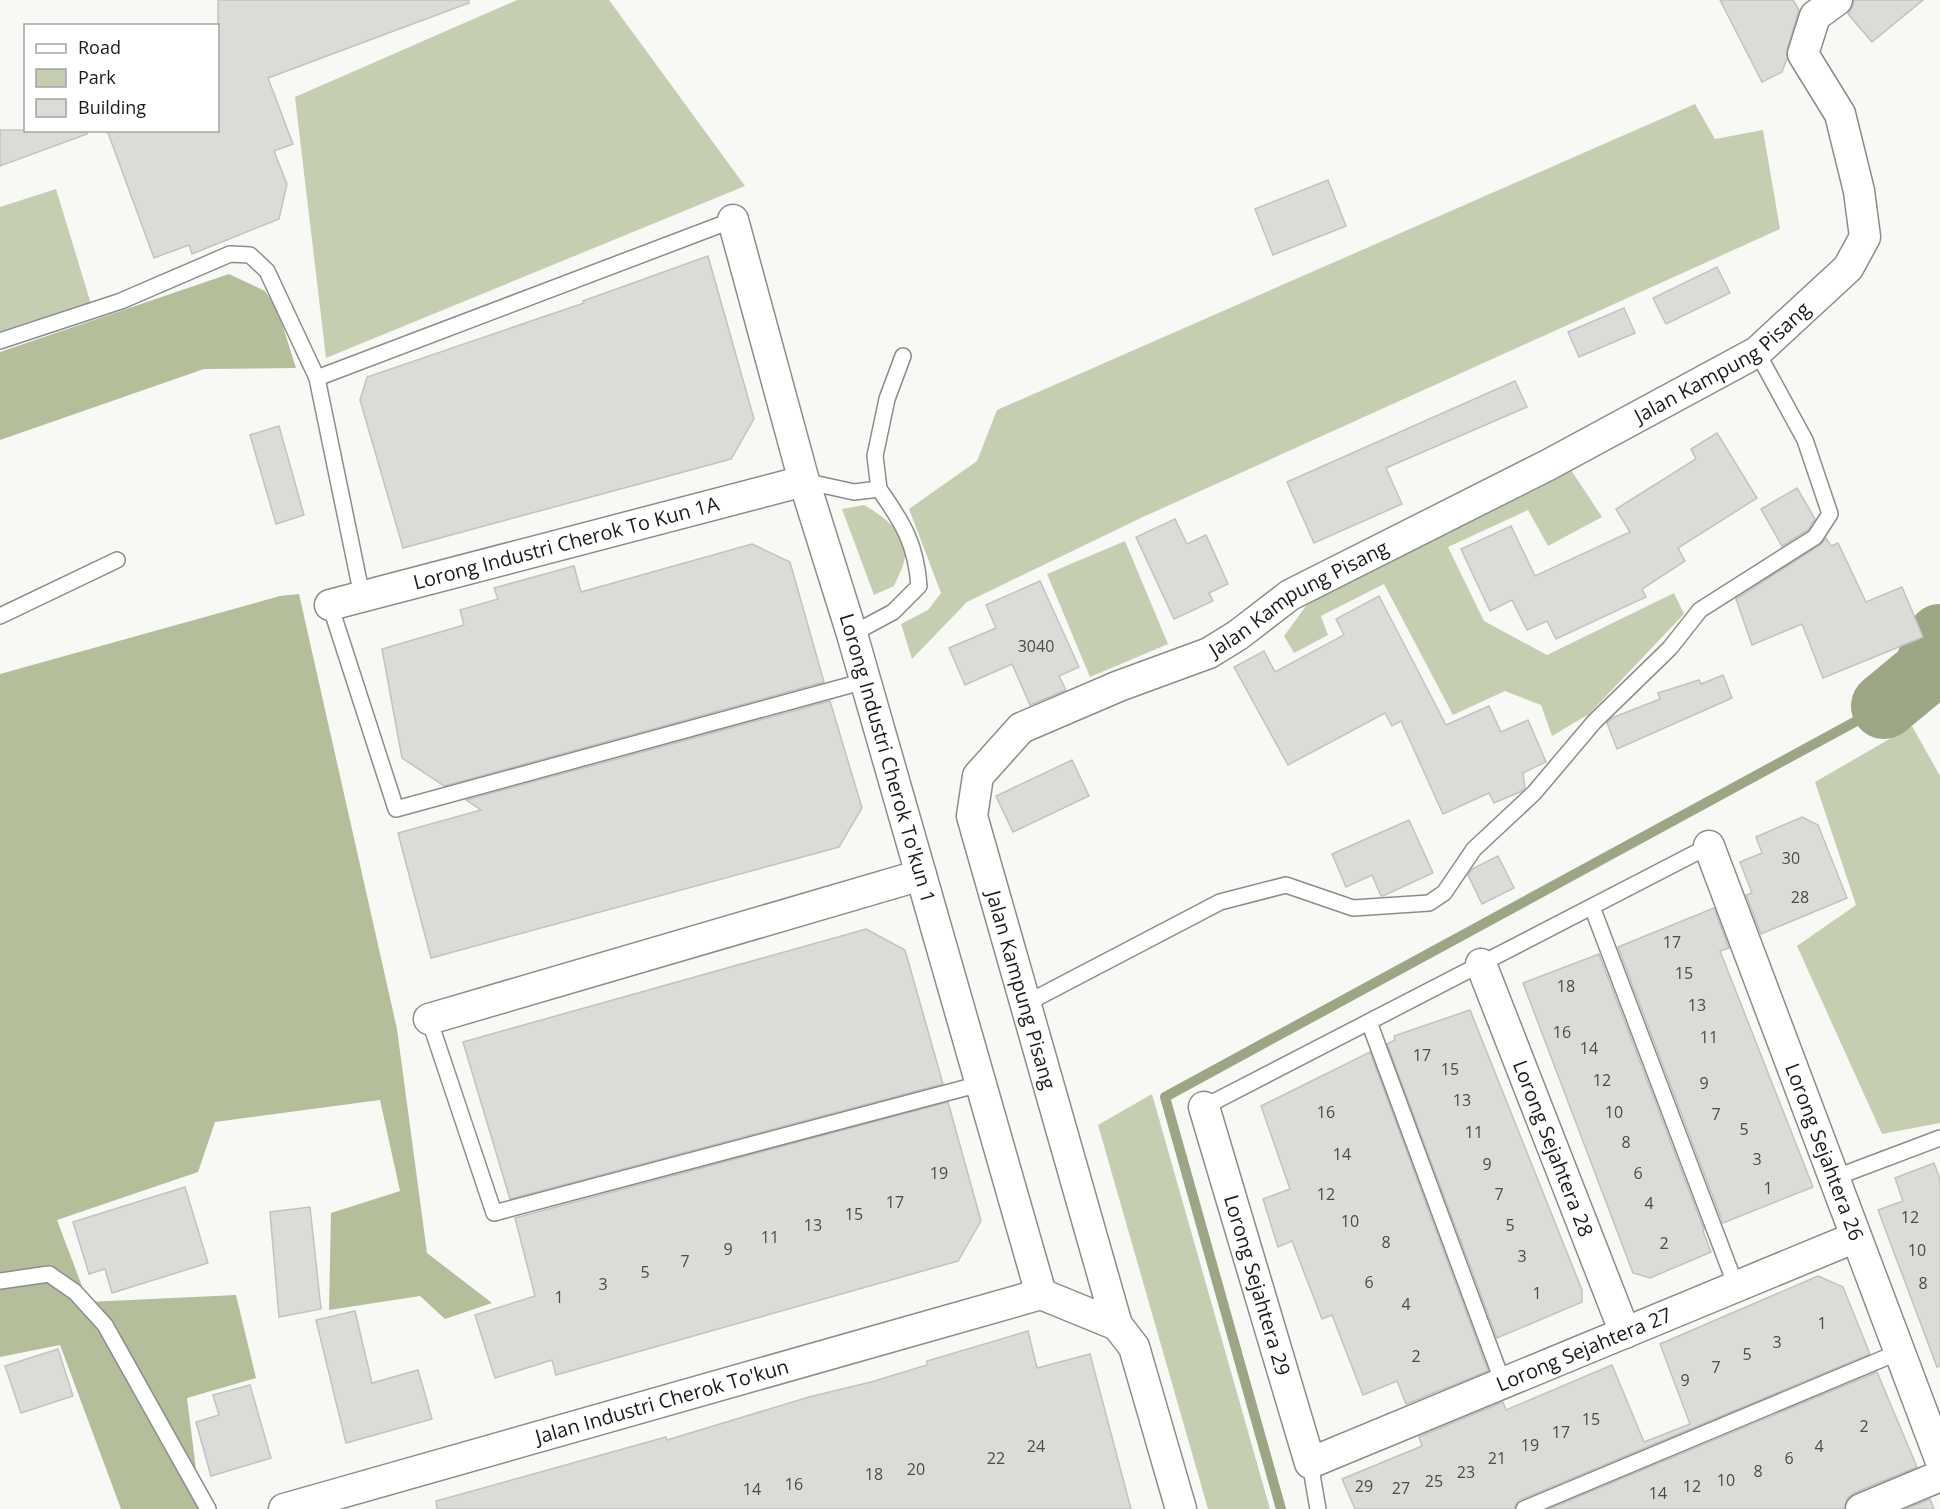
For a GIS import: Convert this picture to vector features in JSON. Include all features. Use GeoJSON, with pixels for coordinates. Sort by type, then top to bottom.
{"type":"FeatureCollection","features":[{"type":"Feature","properties":{"kind":"street","name":"Jalan Kampung Pisang"},"geometry":{"type":"LineString","coordinates":[[1117,1325],[972,816],[978,776],[1021,729],[1119,687],[1209,653],[1238,635],[1290,595],[1548,465],[1757,352],[1848,268],[1865,237],[1859,191],[1840,114],[1803,54],[1815,16],[1837,0]]}},
{"type":"Feature","properties":{"kind":"street","name":"Lorong Industri Cherok To'kun 1"},"geometry":{"type":"LineString","coordinates":[[733,220],[804,481],[866,681],[1041,1294]]}},
{"type":"Feature","properties":{"kind":"street","name":"Lorong Industri Cherok To Kun 1A"},"geometry":{"type":"LineString","coordinates":[[330,605],[804,481]]}},
{"type":"Feature","properties":{"kind":"street","name":"Lorong Sejahtera 26"},"geometry":{"type":"LineString","coordinates":[[1709,846],[1940,1459]]}},
{"type":"Feature","properties":{"kind":"street"},"geometry":{"type":"LineString","coordinates":[[429,1019],[921,875]]}},
{"type":"Feature","properties":{"kind":"street","name":"Lorong Sejahtera 28"},"geometry":{"type":"LineString","coordinates":[[1481,964],[1625,1333]]}},
{"type":"Feature","properties":{"kind":"street","name":"Lorong Sejahtera 29"},"geometry":{"type":"LineString","coordinates":[[1204,1107],[1310,1463]]}},
{"type":"Feature","properties":{"kind":"street","name":"Lorong Sejahtera 27"},"geometry":{"type":"LineString","coordinates":[[1310,1463],[1856,1237]]}},
{"type":"Feature","properties":{"kind":"street"},"geometry":{"type":"LineString","coordinates":[[1041,1294],[1117,1325],[1134,1347],[1181,1509]]}},
{"type":"Feature","properties":{"kind":"street","name":"Jalan Industri Cherok To'kun"},"geometry":{"type":"LineString","coordinates":[[284,1509],[1041,1294]]}},
{"type":"Feature","properties":{"kind":"street"},"geometry":{"type":"LineString","coordinates":[[1861,1509],[1940,1476]]}},
{"type":"Feature","properties":{"kind":"lane"},"geometry":{"type":"LineString","coordinates":[[317,378],[733,220]]}},
{"type":"Feature","properties":{"kind":"lane"},"geometry":{"type":"LineString","coordinates":[[0,341],[121,301],[230,254],[250,255],[267,271],[317,378],[362,596]]}},
{"type":"Feature","properties":{"kind":"lane"},"geometry":{"type":"LineString","coordinates":[[1025,1004],[1220,902],[1286,885],[1353,908],[1429,903],[1444,892],[1474,849],[1534,793],[1594,722],[1670,648],[1700,610],[1815,537],[1830,514],[1804,440],[1757,352]]}},
{"type":"Feature","properties":{"kind":"lane"},"geometry":{"type":"LineString","coordinates":[[852,634],[893,612],[919,586],[916,559],[900,519],[879,489],[875,456],[887,399],[903,357]]}},
{"type":"Feature","properties":{"kind":"lane"},"geometry":{"type":"LineString","coordinates":[[804,481],[854,492],[879,489]]}},
{"type":"Feature","properties":{"kind":"lane"},"geometry":{"type":"LineString","coordinates":[[0,616],[117,560]]}},
{"type":"Feature","properties":{"kind":"lane"},"geometry":{"type":"LineString","coordinates":[[330,605],[396,809],[866,681]]}},
{"type":"Feature","properties":{"kind":"lane"},"geometry":{"type":"LineString","coordinates":[[1204,1107],[1709,846]]}},
{"type":"Feature","properties":{"kind":"lane"},"geometry":{"type":"LineString","coordinates":[[1592,907],[1736,1286]]}},
{"type":"Feature","properties":{"kind":"lane"},"geometry":{"type":"LineString","coordinates":[[429,1019],[494,1213],[980,1084]]}},
{"type":"Feature","properties":{"kind":"lane"},"geometry":{"type":"LineString","coordinates":[[1369,1022],[1503,1383]]}},
{"type":"Feature","properties":{"kind":"lane"},"geometry":{"type":"LineString","coordinates":[[1834,1178],[1940,1138]]}},
{"type":"Feature","properties":{"kind":"lane"},"geometry":{"type":"LineString","coordinates":[[0,1281],[49,1274],[75,1292],[105,1325],[208,1509]]}},
{"type":"Feature","properties":{"kind":"lane"},"geometry":{"type":"LineString","coordinates":[[1524,1509],[1899,1352]]}},
{"type":"Feature","properties":{"kind":"lane"},"geometry":{"type":"LineString","coordinates":[[1310,1463],[1318,1509]]}},
{"type":"Feature","properties":{"kind":"green space"},"geometry":{"type":"Polygon","coordinates":[[[517,0],[609,0],[745,186],[326,358],[295,97],[517,0]]]}},
{"type":"Feature","properties":{"kind":"green space"},"geometry":{"type":"Polygon","coordinates":[[[1695,104],[1715,139],[1763,130],[1780,229],[1143,517],[967,602],[912,659],[901,624],[928,610],[941,593],[909,509],[977,461],[997,410],[1695,104]]]}},
{"type":"Feature","properties":{"kind":"green space"},"geometry":{"type":"Polygon","coordinates":[[[56,189],[91,304],[0,333],[0,207],[56,189]]]}},
{"type":"Feature","properties":{"kind":"green space"},"geometry":{"type":"Polygon","coordinates":[[[229,274],[265,291],[278,311],[296,368],[204,369],[0,440],[0,352],[229,274]]]}},
{"type":"Feature","properties":{"kind":"green space"},"geometry":{"type":"Polygon","coordinates":[[[1571,470],[1602,517],[1548,546],[1528,510],[1448,547],[1484,621],[1547,655],[1674,593],[1684,614],[1589,714],[1552,736],[1541,705],[1505,691],[1453,715],[1384,584],[1321,616],[1328,635],[1294,653],[1284,636],[1311,599],[1571,470]]]}},
{"type":"Feature","properties":{"kind":"green space"},"geometry":{"type":"Polygon","coordinates":[[[864,505],[895,529],[905,550],[903,564],[894,586],[874,595],[842,509],[864,505]]]}},
{"type":"Feature","properties":{"kind":"green space"},"geometry":{"type":"Polygon","coordinates":[[[1125,541],[1168,644],[1090,677],[1047,574],[1125,541]]]}},
{"type":"Feature","properties":{"kind":"green space"},"geometry":{"type":"Polygon","coordinates":[[[299,594],[397,1029],[427,1253],[492,1303],[445,1319],[420,1296],[329,1310],[331,1213],[400,1191],[380,1100],[215,1122],[198,1172],[57,1220],[88,1302],[236,1295],[256,1378],[187,1398],[201,1509],[121,1509],[60,1345],[0,1357],[0,674],[280,596],[299,594]]]}},
{"type":"Feature","properties":{"kind":"green space"},"geometry":{"type":"Polygon","coordinates":[[[1912,726],[1940,776],[1940,1123],[1882,1134],[1797,946],[1856,905],[1815,782],[1912,726]]]}},
{"type":"Feature","properties":{"kind":"green space"},"geometry":{"type":"Polygon","coordinates":[[[1152,1094],[1270,1509],[1208,1509],[1098,1125],[1152,1094]]]}},
{"type":"Feature","properties":{"kind":"building"},"geometry":{"type":"Polygon","coordinates":[[[218,0],[469,0],[469,3],[268,78],[293,144],[274,151],[287,184],[279,219],[192,254],[189,245],[154,258],[108,132],[219,132],[218,0]]]}},
{"type":"Feature","properties":{"kind":"building"},"geometry":{"type":"Polygon","coordinates":[[[1720,0],[1793,0],[1799,10],[1782,72],[1762,82],[1720,0]]]}},
{"type":"Feature","properties":{"kind":"building"},"geometry":{"type":"Polygon","coordinates":[[[1854,0],[1923,0],[1872,42],[1848,14],[1854,0]]]}},
{"type":"Feature","properties":{"kind":"building"},"geometry":{"type":"Polygon","coordinates":[[[0,130],[87,132],[87,134],[0,166],[0,130]]]}},
{"type":"Feature","properties":{"kind":"building"},"geometry":{"type":"Polygon","coordinates":[[[1328,180],[1346,226],[1273,255],[1255,209],[1328,180]]]}},
{"type":"Feature","properties":{"kind":"building"},"geometry":{"type":"Polygon","coordinates":[[[708,256],[754,419],[731,459],[403,548],[360,400],[367,377],[584,303],[583,301],[708,256]]]}},
{"type":"Feature","properties":{"kind":"building"},"geometry":{"type":"Polygon","coordinates":[[[1717,267],[1730,293],[1666,324],[1653,298],[1717,267]]]}},
{"type":"Feature","properties":{"kind":"building"},"geometry":{"type":"Polygon","coordinates":[[[1624,308],[1635,333],[1579,357],[1568,332],[1624,308]]]}},
{"type":"Feature","properties":{"kind":"building"},"geometry":{"type":"Polygon","coordinates":[[[1515,381],[1527,407],[1386,468],[1402,504],[1314,543],[1287,482],[1515,381]]]}},
{"type":"Feature","properties":{"kind":"building"},"geometry":{"type":"Polygon","coordinates":[[[279,426],[304,515],[276,524],[250,435],[279,426]]]}},
{"type":"Feature","properties":{"kind":"building"},"geometry":{"type":"Polygon","coordinates":[[[1717,433],[1757,498],[1678,548],[1685,561],[1642,589],[1646,597],[1556,639],[1547,621],[1527,630],[1512,600],[1490,611],[1461,549],[1511,526],[1535,576],[1630,532],[1616,509],[1696,459],[1691,449],[1717,433]]]}},
{"type":"Feature","properties":{"kind":"building"},"geometry":{"type":"Polygon","coordinates":[[[1797,488],[1815,519],[1808,530],[1782,546],[1761,509],[1797,488]]]}},
{"type":"Feature","properties":{"kind":"building"},"geometry":{"type":"Polygon","coordinates":[[[1175,519],[1187,544],[1206,535],[1228,584],[1209,593],[1213,601],[1174,619],[1136,537],[1175,519]]]}},
{"type":"Feature","properties":{"kind":"building"},"geometry":{"type":"Polygon","coordinates":[[[1826,538],[1831,546],[1838,543],[1866,602],[1902,587],[1923,637],[1823,678],[1802,624],[1752,645],[1736,599],[1820,545],[1826,538]]]}},
{"type":"Feature","properties":{"kind":"building"},"geometry":{"type":"Polygon","coordinates":[[[752,544],[790,562],[824,682],[444,786],[402,758],[382,649],[464,625],[460,610],[498,599],[494,588],[574,566],[581,592],[752,544]]]}},
{"type":"Feature","properties":{"kind":"building"},"geometry":{"type":"Polygon","coordinates":[[[1040,581],[1079,667],[1059,676],[1066,690],[1030,705],[1012,664],[965,685],[949,648],[996,628],[986,605],[1040,581]]]}},
{"type":"Feature","properties":{"kind":"building"},"geometry":{"type":"Polygon","coordinates":[[[1379,596],[1446,725],[1489,706],[1501,732],[1528,720],[1546,762],[1523,773],[1525,788],[1522,791],[1494,803],[1489,793],[1443,814],[1401,721],[1392,726],[1385,713],[1288,765],[1234,667],[1264,651],[1275,672],[1344,635],[1336,619],[1379,596]]]}},
{"type":"Feature","properties":{"kind":"building"},"geometry":{"type":"Polygon","coordinates":[[[1723,675],[1732,698],[1617,749],[1607,723],[1612,718],[1660,699],[1658,693],[1699,680],[1701,684],[1723,675]]]}},
{"type":"Feature","properties":{"kind":"building"},"geometry":{"type":"Polygon","coordinates":[[[830,701],[862,808],[839,847],[431,958],[398,833],[481,810],[466,800],[830,701]]]}},
{"type":"Feature","properties":{"kind":"building"},"geometry":{"type":"Polygon","coordinates":[[[1072,760],[1089,796],[1013,832],[996,796],[1072,760]]]}},
{"type":"Feature","properties":{"kind":"building"},"geometry":{"type":"Polygon","coordinates":[[[1802,817],[1818,825],[1847,898],[1761,934],[1746,895],[1752,893],[1740,862],[1762,853],[1756,837],[1802,817]]]}},
{"type":"Feature","properties":{"kind":"building"},"geometry":{"type":"Polygon","coordinates":[[[1409,820],[1433,873],[1383,896],[1372,875],[1346,887],[1332,854],[1409,820]]]}},
{"type":"Feature","properties":{"kind":"building"},"geometry":{"type":"Polygon","coordinates":[[[1498,856],[1514,888],[1482,904],[1468,875],[1472,869],[1498,856]]]}},
{"type":"Feature","properties":{"kind":"building"},"geometry":{"type":"Polygon","coordinates":[[[1714,908],[1729,948],[1720,951],[1813,1187],[1723,1223],[1618,947],[1714,908]]]}},
{"type":"Feature","properties":{"kind":"building"},"geometry":{"type":"Polygon","coordinates":[[[866,929],[905,950],[943,1084],[510,1199],[463,1042],[866,929]]]}},
{"type":"Feature","properties":{"kind":"building"},"geometry":{"type":"Polygon","coordinates":[[[1599,954],[1711,1252],[1650,1278],[1633,1273],[1523,983],[1599,954]]]}},
{"type":"Feature","properties":{"kind":"building"},"geometry":{"type":"Polygon","coordinates":[[[1470,1010],[1582,1290],[1582,1302],[1497,1338],[1387,1044],[1395,1040],[1394,1036],[1470,1010]]]}},
{"type":"Feature","properties":{"kind":"building"},"geometry":{"type":"Polygon","coordinates":[[[1370,1052],[1488,1371],[1406,1404],[1397,1381],[1363,1395],[1332,1315],[1322,1319],[1292,1241],[1278,1247],[1263,1199],[1290,1189],[1261,1106],[1370,1052]]]}},
{"type":"Feature","properties":{"kind":"building"},"geometry":{"type":"Polygon","coordinates":[[[948,1102],[981,1221],[958,1261],[556,1375],[552,1360],[495,1378],[475,1315],[535,1296],[515,1218],[948,1102]]]}},
{"type":"Feature","properties":{"kind":"building"},"geometry":{"type":"Polygon","coordinates":[[[1934,1163],[1940,1179],[1940,1366],[1937,1367],[1878,1210],[1903,1201],[1895,1178],[1934,1163]]]}},
{"type":"Feature","properties":{"kind":"building"},"geometry":{"type":"Polygon","coordinates":[[[185,1187],[208,1263],[112,1293],[105,1269],[89,1274],[73,1222],[185,1187]]]}},
{"type":"Feature","properties":{"kind":"building"},"geometry":{"type":"Polygon","coordinates":[[[310,1207],[321,1309],[279,1317],[270,1212],[310,1207]]]}},
{"type":"Feature","properties":{"kind":"building"},"geometry":{"type":"Polygon","coordinates":[[[1818,1276],[1843,1287],[1870,1354],[1520,1500],[1514,1509],[1355,1509],[1342,1479],[1422,1446],[1419,1437],[1503,1402],[1506,1410],[1612,1365],[1644,1442],[1690,1424],[1660,1344],[1818,1276]]]}},
{"type":"Feature","properties":{"kind":"building"},"geometry":{"type":"Polygon","coordinates":[[[355,1311],[372,1383],[418,1370],[432,1419],[346,1443],[316,1320],[355,1311]]]}},
{"type":"Feature","properties":{"kind":"building"},"geometry":{"type":"Polygon","coordinates":[[[1028,1331],[1037,1368],[1090,1354],[1131,1509],[437,1509],[436,1501],[666,1437],[667,1440],[809,1397],[871,1382],[927,1365],[927,1361],[1028,1331]]]}},
{"type":"Feature","properties":{"kind":"building"},"geometry":{"type":"Polygon","coordinates":[[[58,1349],[73,1396],[21,1413],[5,1366],[58,1349]]]}},
{"type":"Feature","properties":{"kind":"building"},"geometry":{"type":"Polygon","coordinates":[[[1877,1372],[1917,1467],[1854,1493],[1847,1499],[1844,1509],[1549,1509],[1877,1372]]]}},
{"type":"Feature","properties":{"kind":"building"},"geometry":{"type":"Polygon","coordinates":[[[250,1385],[271,1458],[211,1476],[196,1422],[219,1415],[213,1395],[250,1385]]]}},
{"type":"Feature","properties":{"kind":"building"},"geometry":{"type":"Polygon","coordinates":[[[1930,1499],[1934,1509],[1906,1509],[1930,1499]]]}},
{"type":"Feature","properties":{"kind":"waterway"},"geometry":{"type":"LineString","coordinates":[[1884,706],[1925,672],[1940,637]]}},
{"type":"Feature","properties":{"kind":"waterway"},"geometry":{"type":"LineString","coordinates":[[1281,1509],[1165,1097],[1884,706]]}}]}
